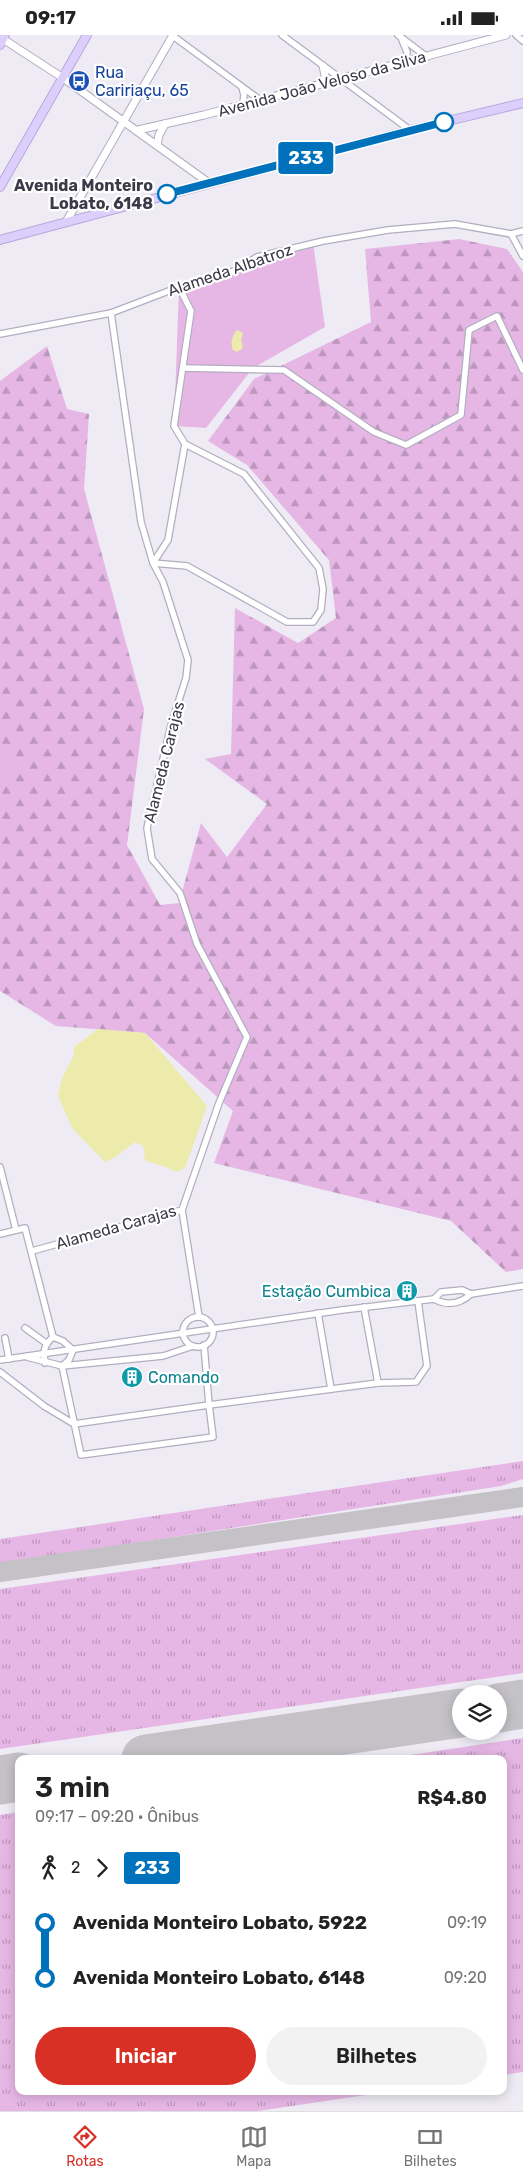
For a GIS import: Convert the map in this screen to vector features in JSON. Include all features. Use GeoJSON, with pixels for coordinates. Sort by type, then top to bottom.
{"type":"FeatureCollection","features":[{"type":"Feature","properties":{"kind":"main road"},"geometry":{"type":"LineString","coordinates":[[0,187],[86,35]]}},
{"type":"Feature","properties":{"kind":"main road"},"geometry":{"type":"LineString","coordinates":[[0,240],[209,183],[523,103]]}},
{"type":"Feature","properties":{"kind":"street"},"geometry":{"type":"LineString","coordinates":[[66,222],[173,35],[260,100]]}},
{"type":"Feature","properties":{"kind":"street"},"geometry":{"type":"LineString","coordinates":[[282,35],[410,131]]}},
{"type":"Feature","properties":{"kind":"street","name":"Avenida João Veloso da Silva"},"geometry":{"type":"LineString","coordinates":[[138,130],[427,57],[486,38],[506,35]]}},
{"type":"Feature","properties":{"kind":"street"},"geometry":{"type":"LineString","coordinates":[[516,35],[523,41]]}},
{"type":"Feature","properties":{"kind":"street"},"geometry":{"type":"LineString","coordinates":[[398,36],[427,57]]}},
{"type":"Feature","properties":{"kind":"street"},"geometry":{"type":"LineString","coordinates":[[398,36],[407,52],[406,62]]}},
{"type":"Feature","properties":{"kind":"street"},"geometry":{"type":"LineString","coordinates":[[3,40],[63,78],[138,130],[209,183]]}},
{"type":"Feature","properties":{"kind":"street"},"geometry":{"type":"LineString","coordinates":[[323,66],[326,75],[324,83]]}},
{"type":"Feature","properties":{"kind":"street"},"geometry":{"type":"LineString","coordinates":[[241,85],[244,95],[242,105]]}},
{"type":"Feature","properties":{"kind":"street"},"geometry":{"type":"LineString","coordinates":[[157,145],[159,135],[165,124]]}},
{"type":"Feature","properties":{"kind":"street","name":"Alameda Albatroz"},"geometry":{"type":"LineString","coordinates":[[0,333],[111,313],[179,287],[230,273],[257,257],[323,241],[388,230],[456,224],[510,234],[523,231]]}},
{"type":"Feature","properties":{"kind":"street"},"geometry":{"type":"LineString","coordinates":[[510,234],[523,256]]}},
{"type":"Feature","properties":{"kind":"street"},"geometry":{"type":"LineString","coordinates":[[179,287],[191,311],[174,425],[184,444],[244,474],[320,568],[323,589],[321,610],[313,622],[288,622],[187,566],[153,563],[168,541],[184,444]]}},
{"type":"Feature","properties":{"kind":"street","name":"Alameda Carajas"},"geometry":{"type":"LineString","coordinates":[[32,1251],[182,1210],[220,1103],[247,1037],[197,944],[180,893],[152,859],[148,827],[171,725],[186,678],[188,660],[163,582],[153,563],[141,523],[111,313]]}},
{"type":"Feature","properties":{"kind":"street"},"geometry":{"type":"LineString","coordinates":[[183,368],[284,369],[374,432],[406,445],[461,415],[469,330],[497,317],[523,370]]}},
{"type":"Feature","properties":{"kind":"street"},"geometry":{"type":"LineString","coordinates":[[0,1167],[16,1230]]}},
{"type":"Feature","properties":{"kind":"street"},"geometry":{"type":"LineString","coordinates":[[182,1210],[199,1317]]}},
{"type":"Feature","properties":{"kind":"street"},"geometry":{"type":"LineString","coordinates":[[0,1234],[25,1228],[53,1337]]}},
{"type":"Feature","properties":{"kind":"street"},"geometry":{"type":"LineString","coordinates":[[434,1299],[441,1292],[462,1290],[471,1294],[523,1286]]}},
{"type":"Feature","properties":{"kind":"street"},"geometry":{"type":"LineString","coordinates":[[0,1359],[74,1350],[364,1307],[434,1299],[443,1304],[463,1302],[471,1294]]}},
{"type":"Feature","properties":{"kind":"street"},"geometry":{"type":"LineString","coordinates":[[0,1372],[44,1406],[74,1424],[378,1383],[416,1381],[427,1366],[418,1301]]}},
{"type":"Feature","properties":{"kind":"street"},"geometry":{"type":"LineString","coordinates":[[364,1307],[378,1383]]}},
{"type":"Feature","properties":{"kind":"street"},"geometry":{"type":"LineString","coordinates":[[318,1313],[331,1389]]}},
{"type":"Feature","properties":{"kind":"street"},"geometry":{"type":"LineString","coordinates":[[25,1357],[62,1366],[163,1356],[193,1346],[204,1345],[211,1339],[213,1329],[207,1320],[199,1317],[186,1323],[182,1334],[187,1344],[193,1346]]}},
{"type":"Feature","properties":{"kind":"street"},"geometry":{"type":"LineString","coordinates":[[25,1328],[46,1343]]}},
{"type":"Feature","properties":{"kind":"street"},"geometry":{"type":"LineString","coordinates":[[45,1363],[46,1343],[53,1337]]}},
{"type":"Feature","properties":{"kind":"street"},"geometry":{"type":"LineString","coordinates":[[53,1337],[63,1341],[74,1350]]}},
{"type":"Feature","properties":{"kind":"street"},"geometry":{"type":"LineString","coordinates":[[5,1338],[8,1359]]}},
{"type":"Feature","properties":{"kind":"street"},"geometry":{"type":"LineString","coordinates":[[62,1366],[81,1455],[213,1437],[204,1345]]}},
{"type":"Feature","properties":{"kind":"street"},"geometry":{"type":"LineString","coordinates":[[62,1366],[69,1360],[74,1350]]}},
{"type":"Feature","properties":{"kind":"green space"},"geometry":{"type":"Polygon","coordinates":[[[459,239],[507,249],[523,272],[523,1269],[506,1272],[451,1221],[214,1163],[233,1111],[145,1033],[56,1026],[0,991],[0,381],[47,346],[67,409],[89,414],[84,489],[144,709],[127,845],[160,905],[179,903],[201,823],[227,857],[267,804],[205,759],[231,754],[235,608],[298,643],[336,618],[329,560],[247,465],[208,441],[254,379],[371,322],[365,249],[459,239]]]}},
{"type":"Feature","properties":{"kind":"green space"},"geometry":{"type":"Polygon","coordinates":[[[313,243],[325,327],[253,368],[206,428],[174,426],[179,287],[313,243]]]}},
{"type":"Feature","properties":{"kind":"green space"},"geometry":{"type":"Polygon","coordinates":[[[9,748],[14,769],[0,772],[0,750],[9,748]]]}},
{"type":"Feature","properties":{"kind":"green space"},"geometry":{"type":"Polygon","coordinates":[[[523,1461],[523,1479],[501,1486],[0,1564],[0,1539],[523,1461]]]}},
{"type":"Feature","properties":{"kind":"green space"},"geometry":{"type":"Polygon","coordinates":[[[523,1515],[523,1673],[0,1749],[0,1589],[523,1515]]]}},
{"type":"Feature","properties":{"kind":"green space"},"geometry":{"type":"Polygon","coordinates":[[[523,1738],[523,2072],[507,2075],[507,1755],[410,1755],[523,1738]]]}},
{"type":"Feature","properties":{"kind":"green space"},"geometry":{"type":"Polygon","coordinates":[[[15,1813],[15,2095],[366,2095],[258,2111],[0,2111],[0,1815],[15,1813]]]}},
{"type":"Feature","properties":{"kind":"shaded area"},"geometry":{"type":"Polygon","coordinates":[[[237,330],[243,333],[241,340],[243,348],[237,352],[232,348],[232,342],[237,330]]]}},
{"type":"Feature","properties":{"kind":"shaded area"},"geometry":{"type":"Polygon","coordinates":[[[98,1029],[145,1033],[207,1106],[185,1168],[176,1172],[145,1160],[143,1146],[135,1142],[114,1158],[105,1162],[72,1128],[58,1096],[62,1078],[74,1055],[74,1047],[98,1029]]]}},
{"type":"Feature","properties":{"kind":"taxiway"},"geometry":{"type":"LineString","coordinates":[[0,1572],[523,1497]]}},
{"type":"Feature","properties":{"kind":"runway"},"geometry":{"type":"LineString","coordinates":[[507,1707],[523,1704]]}},
{"type":"Feature","properties":{"kind":"runway"},"geometry":{"type":"LineString","coordinates":[[173,1755],[452,1714]]}},
{"type":"Feature","properties":{"kind":"runway"},"geometry":{"type":"LineString","coordinates":[[0,1780],[15,1778]]}},
{"type":"Feature","properties":{"kind":"bus line","name":"233"},"geometry":{"type":"LineString","coordinates":[[167,194],[444,122]]}},
{"type":"Feature","properties":{"kind":"place","name":"Rua Caririaçu, 65"},"geometry":{"type":"Point","coordinates":[79,81]}},
{"type":"Feature","properties":{"kind":"place","name":"Avenida Monteiro Lobato, 6148"},"geometry":{"type":"Point","coordinates":[167,194]}},
{"type":"Feature","properties":{"kind":"place","name":"Estação Cumbica"},"geometry":{"type":"Point","coordinates":[407,1291]}},
{"type":"Feature","properties":{"kind":"place","name":"Comando"},"geometry":{"type":"Point","coordinates":[132,1377]}}]}
